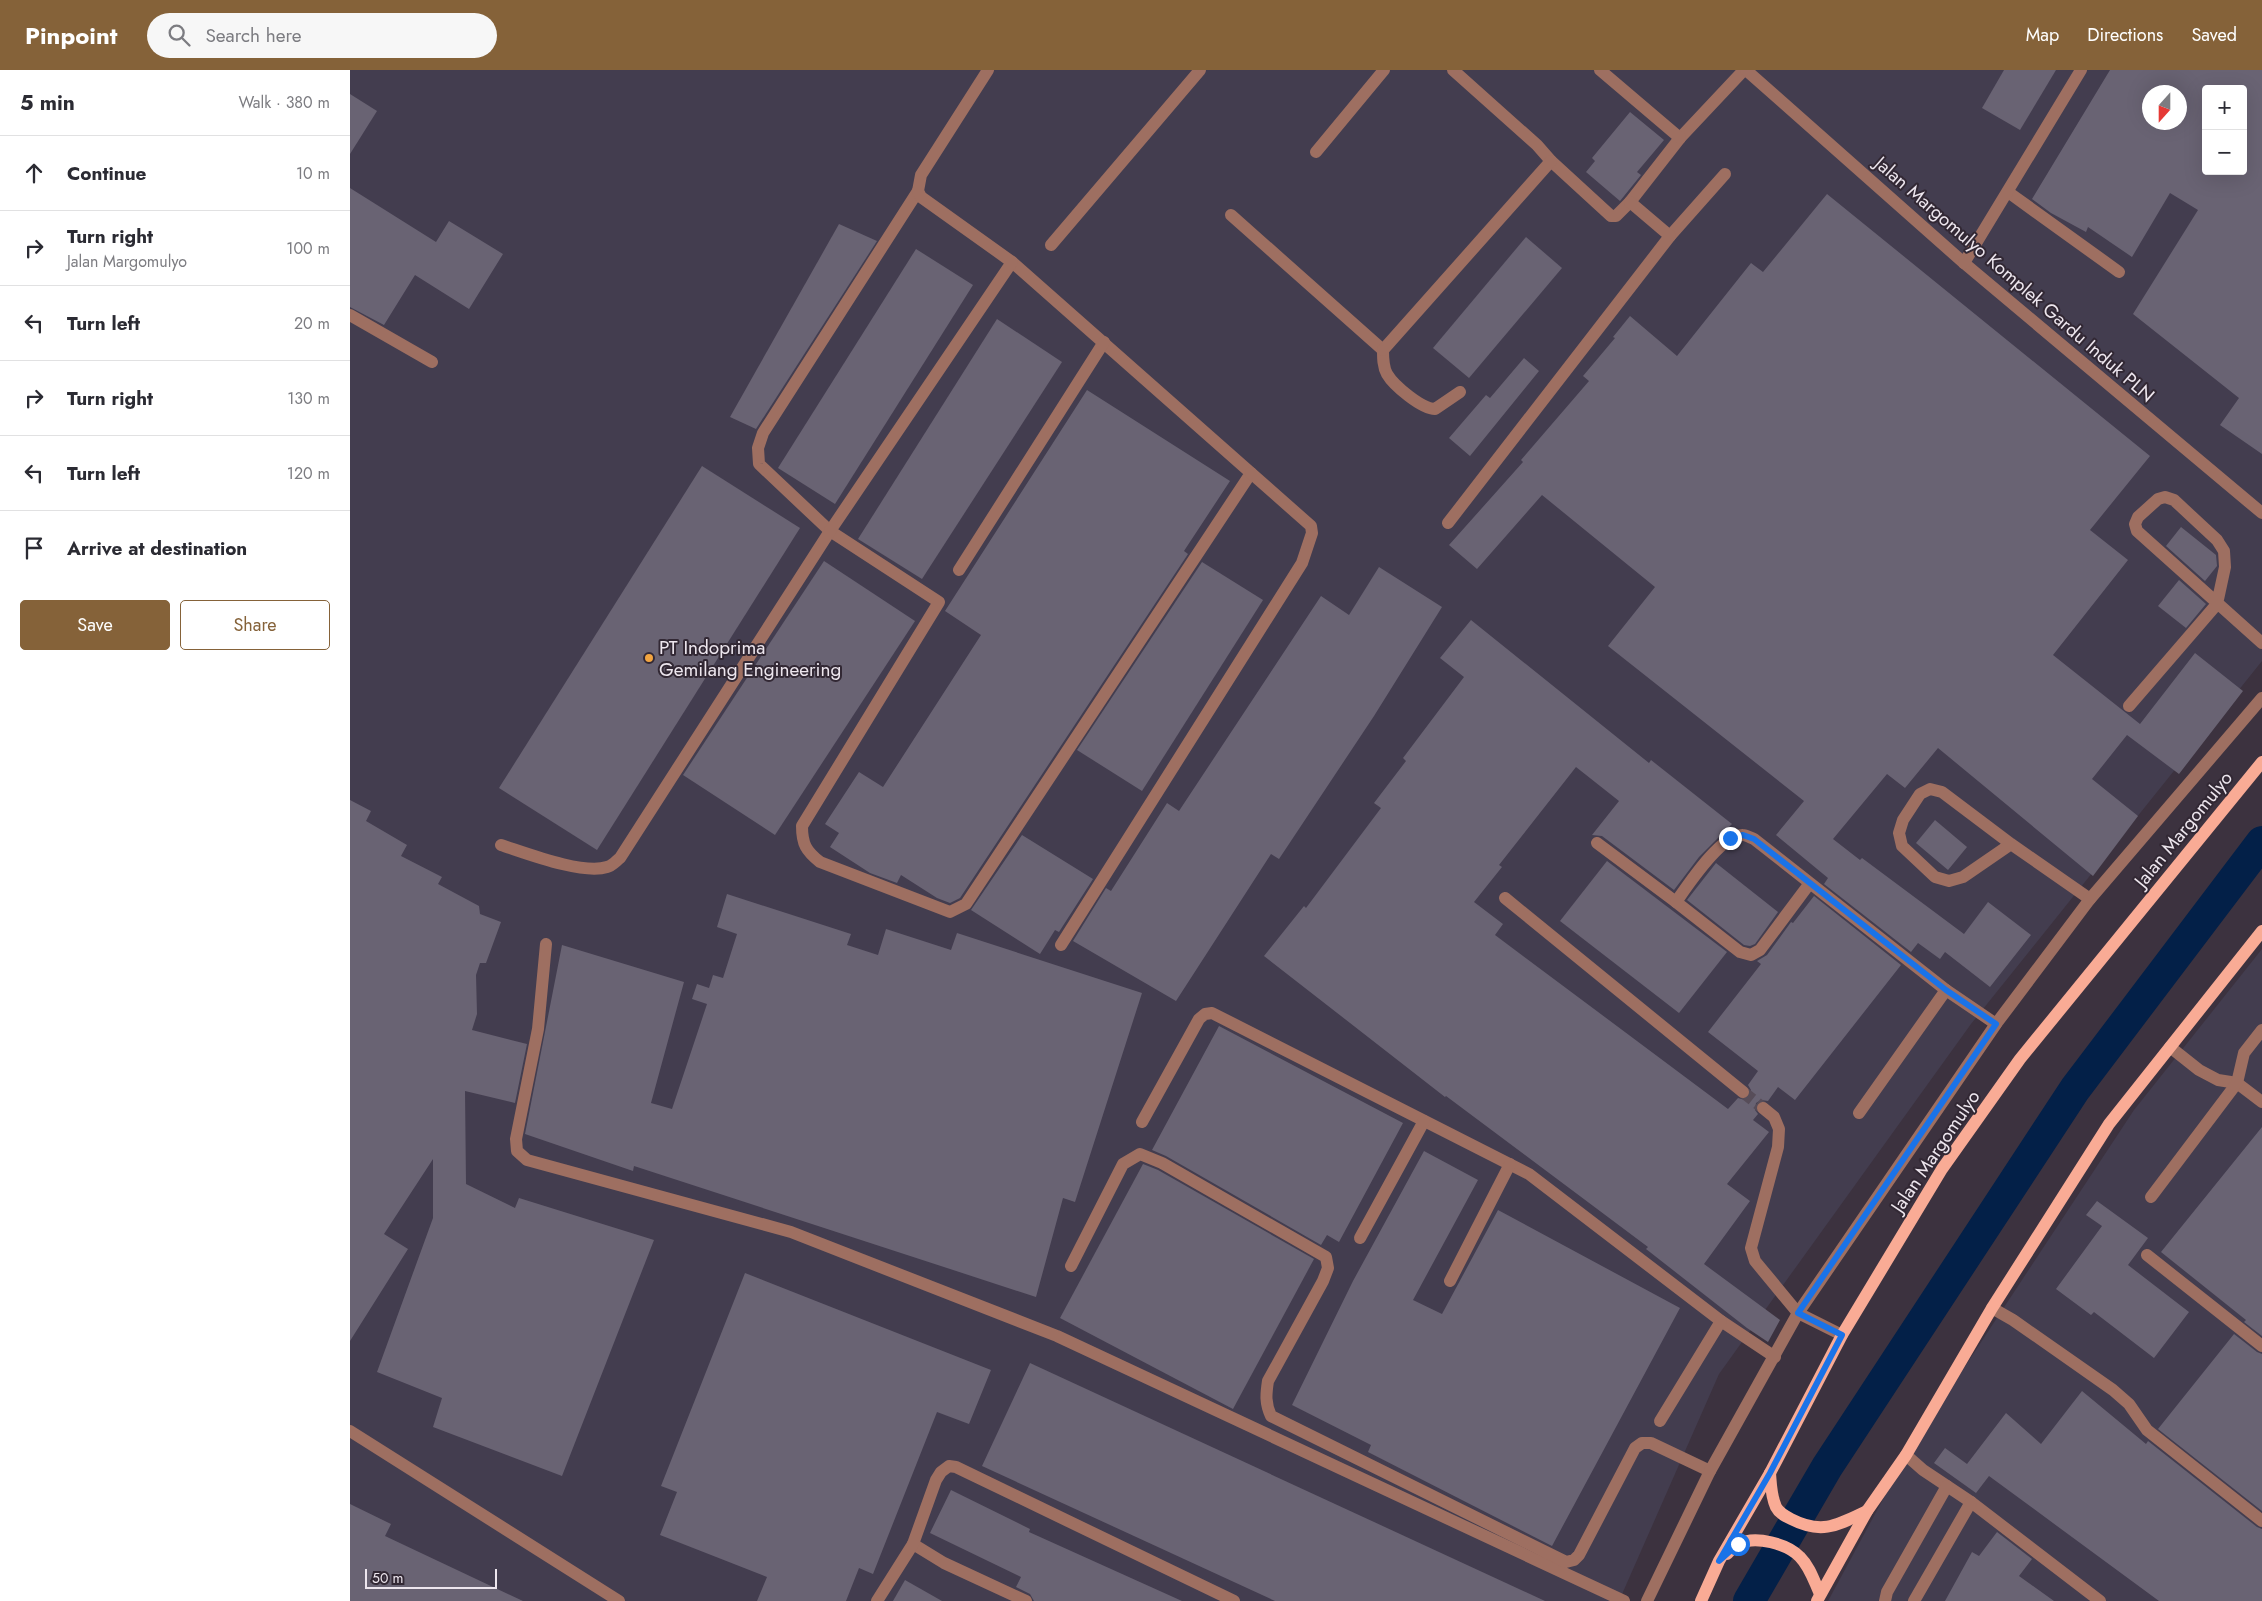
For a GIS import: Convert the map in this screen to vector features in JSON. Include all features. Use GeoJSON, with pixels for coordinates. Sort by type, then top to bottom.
{"type":"FeatureCollection","features":[{"type":"Feature","properties":{"kind":"main road","name":"Jalan Margomulyo"},"geometry":{"type":"LineString","coordinates":[[1701,1601],[1719,1561],[1770,1473],[1842,1335],[1942,1169],[2020,1059],[2262,762]]}},
{"type":"Feature","properties":{"kind":"main road"},"geometry":{"type":"LineString","coordinates":[[1818,1598],[1867,1511],[1906,1455],[1992,1308],[2109,1124],[2262,931]]}},
{"type":"Feature","properties":{"kind":"main road"},"geometry":{"type":"LineString","coordinates":[[1770,1473],[1772,1494],[1777,1509],[1784,1515],[1804,1525],[1819,1529],[1841,1524],[1867,1511]]}},
{"type":"Feature","properties":{"kind":"main road"},"geometry":{"type":"LineString","coordinates":[[1719,1561],[1738,1544],[1745,1542],[1766,1541],[1786,1547],[1800,1556],[1810,1569],[1818,1598]]}},
{"type":"Feature","properties":{"kind":"lane"},"geometry":{"type":"LineString","coordinates":[[988,70],[921,174],[918,191],[763,434],[758,448],[759,464],[830,531],[939,602],[802,826],[802,841],[807,852],[820,862],[950,912],[966,904],[1251,473]]}},
{"type":"Feature","properties":{"kind":"lane"},"geometry":{"type":"LineString","coordinates":[[1052,245],[1200,70]]}},
{"type":"Feature","properties":{"kind":"lane"},"geometry":{"type":"LineString","coordinates":[[1316,152],[1384,70]]}},
{"type":"Feature","properties":{"kind":"lane"},"geometry":{"type":"LineString","coordinates":[[1453,70],[1538,145],[1551,160],[1611,216],[1620,214],[1680,138],[1745,70]]}},
{"type":"Feature","properties":{"kind":"lane"},"geometry":{"type":"LineString","coordinates":[[1600,70],[1680,138]]}},
{"type":"Feature","properties":{"kind":"lane","name":"Jalan Margomulyo Komplek Gardu Induk PLN"},"geometry":{"type":"LineString","coordinates":[[1745,70],[1964,263],[2262,513]]}},
{"type":"Feature","properties":{"kind":"lane"},"geometry":{"type":"LineString","coordinates":[[1964,263],[2080,70]]}},
{"type":"Feature","properties":{"kind":"lane"},"geometry":{"type":"LineString","coordinates":[[1383,350],[1551,160]]}},
{"type":"Feature","properties":{"kind":"lane"},"geometry":{"type":"LineString","coordinates":[[1448,523],[1670,236],[1725,174]]}},
{"type":"Feature","properties":{"kind":"lane"},"geometry":{"type":"LineString","coordinates":[[918,191],[921,197],[1012,262],[1311,526],[1312,533],[1302,563],[1061,945]]}},
{"type":"Feature","properties":{"kind":"lane"},"geometry":{"type":"LineString","coordinates":[[2008,192],[2118,272]]}},
{"type":"Feature","properties":{"kind":"lane"},"geometry":{"type":"LineString","coordinates":[[1630,202],[1670,236]]}},
{"type":"Feature","properties":{"kind":"lane"},"geometry":{"type":"LineString","coordinates":[[1231,215],[1383,350],[1387,374],[1406,394],[1425,407],[1435,409],[1460,392]]}},
{"type":"Feature","properties":{"kind":"lane"},"geometry":{"type":"LineString","coordinates":[[501,845],[540,858],[594,870],[609,867],[620,858],[830,531],[1012,262]]}},
{"type":"Feature","properties":{"kind":"lane"},"geometry":{"type":"LineString","coordinates":[[350,315],[432,362]]}},
{"type":"Feature","properties":{"kind":"lane"},"geometry":{"type":"LineString","coordinates":[[959,570],[1104,342]]}},
{"type":"Feature","properties":{"kind":"lane"},"geometry":{"type":"LineString","coordinates":[[2129,706],[2217,604],[2225,567],[2224,551],[2217,540],[2174,500],[2166,497],[2158,499],[2138,517],[2135,524],[2137,531],[2217,604],[2262,643]]}},
{"type":"Feature","properties":{"kind":"lane"},"geometry":{"type":"LineString","coordinates":[[1647,1601],[1710,1470],[1776,1357],[1798,1313],[1996,1024],[2090,899],[2262,698]]}},
{"type":"Feature","properties":{"kind":"lane"},"geometry":{"type":"LineString","coordinates":[[2010,844],[1963,877],[1949,881],[1935,876],[1902,846],[1899,833],[1903,820],[1920,794],[1930,789],[1942,792],[2010,844],[2090,899]]}},
{"type":"Feature","properties":{"kind":"lane"},"geometry":{"type":"LineString","coordinates":[[1676,902],[1717,849],[1730,838],[1743,835],[1754,839],[1946,990],[1996,1024]]}},
{"type":"Feature","properties":{"kind":"lane"},"geometry":{"type":"LineString","coordinates":[[1597,843],[1740,952],[1751,955],[1760,950],[1810,883]]}},
{"type":"Feature","properties":{"kind":"lane"},"geometry":{"type":"LineString","coordinates":[[1504,898],[1743,1092]]}},
{"type":"Feature","properties":{"kind":"lane"},"geometry":{"type":"LineString","coordinates":[[546,944],[538,1029],[516,1139],[517,1151],[527,1160],[791,1232],[1057,1336],[1624,1601]]}},
{"type":"Feature","properties":{"kind":"lane"},"geometry":{"type":"LineString","coordinates":[[1859,1113],[1946,990]]}},
{"type":"Feature","properties":{"kind":"lane"},"geometry":{"type":"LineString","coordinates":[[1142,1122],[1199,1019],[1205,1014],[1212,1013],[1529,1174],[1721,1321],[1776,1357]]}},
{"type":"Feature","properties":{"kind":"lane"},"geometry":{"type":"LineString","coordinates":[[2151,1197],[2237,1083],[2244,1053],[2262,1030]]}},
{"type":"Feature","properties":{"kind":"lane"},"geometry":{"type":"LineString","coordinates":[[2170,1047],[2200,1070],[2218,1080],[2237,1083],[2262,1102]]}},
{"type":"Feature","properties":{"kind":"lane"},"geometry":{"type":"LineString","coordinates":[[1763,1108],[1774,1117],[1779,1129],[1778,1147],[1752,1248],[1755,1261],[1798,1313],[1842,1335]]}},
{"type":"Feature","properties":{"kind":"lane"},"geometry":{"type":"LineString","coordinates":[[1360,1238],[1424,1121]]}},
{"type":"Feature","properties":{"kind":"lane"},"geometry":{"type":"LineString","coordinates":[[1071,1266],[1123,1164],[1140,1154],[1162,1163],[1326,1257],[1328,1268],[1323,1281],[1268,1381],[1266,1398],[1267,1408],[1271,1416],[1566,1562],[1574,1560],[1579,1555],[1636,1448],[1642,1443],[1651,1443],[1710,1470]]}},
{"type":"Feature","properties":{"kind":"lane"},"geometry":{"type":"LineString","coordinates":[[1450,1281],[1510,1164]]}},
{"type":"Feature","properties":{"kind":"lane"},"geometry":{"type":"LineString","coordinates":[[2146,1255],[2262,1346]]}},
{"type":"Feature","properties":{"kind":"lane"},"geometry":{"type":"LineString","coordinates":[[1992,1308],[2013,1320],[2113,1390],[2129,1404],[2147,1430],[2262,1522]]}},
{"type":"Feature","properties":{"kind":"lane"},"geometry":{"type":"LineString","coordinates":[[1660,1420],[1721,1321]]}},
{"type":"Feature","properties":{"kind":"lane"},"geometry":{"type":"LineString","coordinates":[[350,1431],[619,1601]]}},
{"type":"Feature","properties":{"kind":"lane"},"geometry":{"type":"LineString","coordinates":[[1906,1455],[1971,1502],[2100,1601]]}},
{"type":"Feature","properties":{"kind":"lane"},"geometry":{"type":"LineString","coordinates":[[877,1601],[913,1544],[936,1480],[941,1472],[949,1466],[956,1467],[1234,1601]]}},
{"type":"Feature","properties":{"kind":"lane"},"geometry":{"type":"LineString","coordinates":[[1885,1601],[1887,1592],[1947,1486]]}},
{"type":"Feature","properties":{"kind":"lane"},"geometry":{"type":"LineString","coordinates":[[1914,1601],[1971,1502]]}},
{"type":"Feature","properties":{"kind":"lane"},"geometry":{"type":"LineString","coordinates":[[913,1544],[944,1563],[1026,1601]]}},
{"type":"Feature","properties":{"kind":"shaded area"},"geometry":{"type":"Polygon","coordinates":[[[350,70],[2262,70],[2262,661],[1971,1024],[1719,1374],[1619,1601],[350,1601],[350,70]]]}},
{"type":"Feature","properties":{"kind":"shaded area"},"geometry":{"type":"Polygon","coordinates":[[[2262,949],[2262,1601],[1828,1601],[1908,1453],[2134,1110],[2262,949]]]}},
{"type":"Feature","properties":{"kind":"building"},"geometry":{"type":"Polygon","coordinates":[[[2004,70],[2056,70],[2020,130],[1982,108],[2004,70]]]}},
{"type":"Feature","properties":{"kind":"building"},"geometry":{"type":"Polygon","coordinates":[[[2110,70],[2262,70],[2262,454],[2220,425],[2239,398],[2133,314],[2198,210],[2170,193],[2132,257],[2088,227],[2086,232],[2051,213],[2032,199],[2110,70]]]}},
{"type":"Feature","properties":{"kind":"building"},"geometry":{"type":"Polygon","coordinates":[[[350,94],[377,111],[350,154],[350,94]]]}},
{"type":"Feature","properties":{"kind":"building"},"geometry":{"type":"Polygon","coordinates":[[[1630,112],[1664,140],[1637,172],[1641,175],[1620,201],[1586,172],[1595,161],[1592,158],[1630,112]]]}},
{"type":"Feature","properties":{"kind":"building"},"geometry":{"type":"Polygon","coordinates":[[[350,188],[436,242],[449,221],[503,254],[469,309],[415,275],[384,325],[350,307],[350,188]]]}},
{"type":"Feature","properties":{"kind":"building"},"geometry":{"type":"Polygon","coordinates":[[[1827,194],[2150,456],[2090,530],[2128,560],[2053,655],[2140,724],[2195,653],[2243,691],[2179,774],[2127,735],[2092,779],[2138,816],[2093,876],[1938,748],[1905,788],[1887,774],[1833,839],[1860,860],[1862,858],[1964,934],[1988,902],[2031,935],[1990,987],[1945,952],[1940,959],[1918,943],[1911,952],[1824,884],[1828,878],[1776,835],[1804,801],[1608,646],[1655,587],[1542,495],[1477,569],[1449,545],[1523,462],[1521,460],[1589,381],[1583,376],[1615,338],[1613,337],[1630,316],[1677,356],[1751,263],[1763,272],[1827,194]]]}},
{"type":"Feature","properties":{"kind":"building"},"geometry":{"type":"Polygon","coordinates":[[[839,224],[877,241],[756,429],[730,417],[839,224]]]}},
{"type":"Feature","properties":{"kind":"building"},"geometry":{"type":"Polygon","coordinates":[[[1526,237],[1562,268],[1469,378],[1433,348],[1526,237]]]}},
{"type":"Feature","properties":{"kind":"building"},"geometry":{"type":"Polygon","coordinates":[[[916,249],[973,285],[835,504],[778,468],[916,249]]]}},
{"type":"Feature","properties":{"kind":"building"},"geometry":{"type":"Polygon","coordinates":[[[997,319],[1062,362],[922,579],[858,539],[997,319]]]}},
{"type":"Feature","properties":{"kind":"building"},"geometry":{"type":"Polygon","coordinates":[[[1524,358],[1539,371],[1470,456],[1449,438],[1486,395],[1490,398],[1524,358]]]}},
{"type":"Feature","properties":{"kind":"building"},"geometry":{"type":"Polygon","coordinates":[[[1087,390],[1230,481],[1184,551],[1188,554],[960,898],[950,903],[937,898],[901,875],[897,883],[870,873],[830,847],[839,833],[825,824],[859,772],[883,787],[981,635],[945,611],[1087,390]]]}},
{"type":"Feature","properties":{"kind":"building","name":"PT Indoprima Gemilang Engineering"},"geometry":{"type":"Polygon","coordinates":[[[702,466],[800,528],[597,850],[499,788],[702,466]]]}},
{"type":"Feature","properties":{"kind":"building"},"geometry":{"type":"Polygon","coordinates":[[[2181,527],[2216,555],[2217,566],[2205,581],[2166,546],[2181,527]]]}},
{"type":"Feature","properties":{"kind":"building"},"geometry":{"type":"Polygon","coordinates":[[[824,561],[915,621],[775,835],[683,775],[824,561]]]}},
{"type":"Feature","properties":{"kind":"building"},"geometry":{"type":"Polygon","coordinates":[[[1202,562],[1263,600],[1142,791],[1077,750],[1202,562]]]}},
{"type":"Feature","properties":{"kind":"building"},"geometry":{"type":"Polygon","coordinates":[[[1379,567],[1442,607],[1374,716],[1279,859],[1271,854],[1176,1001],[1073,941],[1106,888],[1111,891],[1167,803],[1179,811],[1321,596],[1349,615],[1379,567]]]}},
{"type":"Feature","properties":{"kind":"building"},"geometry":{"type":"Polygon","coordinates":[[[2179,580],[2206,604],[2186,628],[2158,606],[2179,580]]]}},
{"type":"Feature","properties":{"kind":"building"},"geometry":{"type":"Polygon","coordinates":[[[1471,620],[1649,763],[1651,760],[1732,824],[1699,857],[1674,890],[1602,836],[1592,835],[1619,801],[1576,767],[1499,865],[1502,867],[1474,902],[1503,924],[1495,935],[1728,1109],[1738,1098],[1745,1100],[1750,1097],[1751,1090],[1748,1085],[1758,1071],[1708,1032],[1761,964],[1757,961],[1767,955],[1791,922],[1793,923],[1814,896],[1901,965],[1795,1100],[1778,1087],[1768,1101],[1761,1100],[1756,1103],[1755,1110],[1758,1114],[1753,1120],[1769,1132],[1727,1184],[1750,1201],[1704,1264],[1780,1320],[1768,1342],[1747,1328],[1646,1249],[1648,1247],[1445,1097],[1264,956],[1304,906],[1306,908],[1381,808],[1374,803],[1406,761],[1403,758],[1464,677],[1440,658],[1471,620]]]}},
{"type":"Feature","properties":{"kind":"building"},"geometry":{"type":"Polygon","coordinates":[[[350,800],[371,811],[366,821],[407,845],[401,856],[442,877],[438,884],[479,906],[480,914],[501,922],[486,963],[480,963],[476,975],[477,1014],[472,1030],[527,1044],[515,1103],[465,1091],[466,1184],[515,1208],[519,1198],[654,1240],[562,1476],[433,1427],[442,1398],[377,1372],[433,1218],[433,1159],[384,1234],[408,1249],[350,1341],[350,800]]]}},
{"type":"Feature","properties":{"kind":"building"},"geometry":{"type":"Polygon","coordinates":[[[1935,820],[1967,847],[1948,870],[1916,843],[1935,820]]]}},
{"type":"Feature","properties":{"kind":"building"},"geometry":{"type":"Polygon","coordinates":[[[1022,835],[1093,879],[1059,932],[1055,930],[1040,954],[971,910],[1022,835]]]}},
{"type":"Feature","properties":{"kind":"building"},"geometry":{"type":"Polygon","coordinates":[[[1607,861],[1727,952],[1679,1013],[1560,921],[1607,861]]]}},
{"type":"Feature","properties":{"kind":"building"},"geometry":{"type":"Polygon","coordinates":[[[1716,863],[1778,912],[1755,944],[1750,946],[1744,945],[1687,900],[1716,863]]]}},
{"type":"Feature","properties":{"kind":"building"},"geometry":{"type":"Polygon","coordinates":[[[727,894],[851,934],[847,945],[878,955],[886,929],[951,950],[957,933],[1142,993],[1075,1202],[1063,1198],[1036,1297],[634,1166],[633,1171],[525,1134],[562,945],[684,982],[651,1103],[672,1109],[707,1004],[692,999],[697,984],[709,988],[713,975],[723,978],[737,934],[717,927],[727,894]]]}},
{"type":"Feature","properties":{"kind":"building"},"geometry":{"type":"Polygon","coordinates":[[[1219,1026],[1403,1123],[1339,1242],[1327,1235],[1321,1245],[1166,1156],[1152,1150],[1219,1026]]]}},
{"type":"Feature","properties":{"kind":"building"},"geometry":{"type":"Polygon","coordinates":[[[2262,1127],[2262,1336],[2244,1322],[2246,1320],[2161,1252],[2262,1127]]]}},
{"type":"Feature","properties":{"kind":"building"},"geometry":{"type":"Polygon","coordinates":[[[1424,1151],[1478,1180],[1413,1300],[1442,1314],[1498,1210],[1680,1308],[1552,1546],[1368,1452],[1371,1445],[1292,1405],[1353,1281],[1424,1151]]]}},
{"type":"Feature","properties":{"kind":"building"},"geometry":{"type":"Polygon","coordinates":[[[1143,1164],[1158,1170],[1314,1259],[1233,1409],[1060,1318],[1143,1164]]]}},
{"type":"Feature","properties":{"kind":"building"},"geometry":{"type":"Polygon","coordinates":[[[2097,1201],[2148,1238],[2128,1265],[2189,1312],[2154,1358],[2094,1312],[2091,1315],[2056,1289],[2102,1226],[2086,1215],[2097,1201]]]}},
{"type":"Feature","properties":{"kind":"building"},"geometry":{"type":"Polygon","coordinates":[[[745,1273],[991,1370],[969,1424],[937,1412],[873,1574],[859,1568],[846,1601],[757,1601],[767,1577],[660,1535],[677,1492],[661,1486],[745,1273]]]}},
{"type":"Feature","properties":{"kind":"building"},"geometry":{"type":"Polygon","coordinates":[[[2234,1334],[2262,1354],[2262,1511],[2158,1429],[2234,1334]]]}},
{"type":"Feature","properties":{"kind":"building"},"geometry":{"type":"Polygon","coordinates":[[[1030,1363],[1545,1601],[1275,1601],[982,1466],[1030,1363]]]}},
{"type":"Feature","properties":{"kind":"building"},"geometry":{"type":"Polygon","coordinates":[[[2082,1391],[2146,1444],[2148,1441],[2262,1529],[2262,1601],[2159,1601],[1989,1476],[1976,1493],[1934,1463],[1945,1448],[1967,1464],[2006,1413],[2041,1444],[2082,1391]]]}},
{"type":"Feature","properties":{"kind":"building"},"geometry":{"type":"Polygon","coordinates":[[[951,1490],[1030,1529],[1029,1532],[1182,1601],[1034,1601],[1030,1594],[1016,1587],[1021,1577],[930,1533],[951,1490]]]}},
{"type":"Feature","properties":{"kind":"building"},"geometry":{"type":"Polygon","coordinates":[[[350,1504],[391,1524],[385,1536],[523,1601],[350,1601],[350,1504]]]}},
{"type":"Feature","properties":{"kind":"building"},"geometry":{"type":"Polygon","coordinates":[[[1997,1532],[2032,1559],[2019,1576],[2054,1601],[1945,1601],[1972,1552],[1979,1556],[1997,1532]]]}},
{"type":"Feature","properties":{"kind":"building"},"geometry":{"type":"Polygon","coordinates":[[[905,1580],[942,1601],[893,1601],[905,1580]]]}},
{"type":"Feature","properties":{"kind":"waterway"},"geometry":{"type":"LineString","coordinates":[[1749,1601],[1827,1467],[2075,1089],[2262,842]]}},
{"type":"Feature","properties":{"kind":"tunnel"},"geometry":{"type":"LineString","coordinates":[[1743,1092],[1763,1108]]}},
{"type":"Feature","properties":{"kind":"place","name":"PT Indoprima Gemilang Engineering"},"geometry":{"type":"Point","coordinates":[649,658]}},
{"type":"Feature","properties":{"kind":"route"},"geometry":{"type":"LineString","coordinates":[[1730,838],[1743,835],[1754,839],[1946,990],[1996,1024],[1798,1313],[1842,1335],[1770,1473],[1719,1561],[1738,1544]]}}]}
